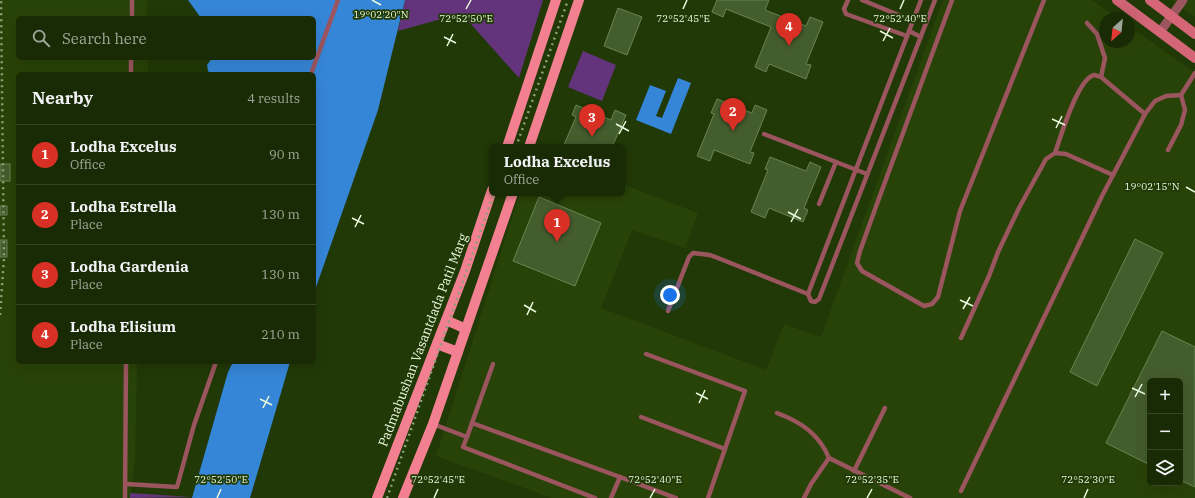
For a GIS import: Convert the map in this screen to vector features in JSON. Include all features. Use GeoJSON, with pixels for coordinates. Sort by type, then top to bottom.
{"type":"FeatureCollection","features":[{"type":"Feature","properties":{"kind":"main road"},"geometry":{"type":"LineString","coordinates":[[507,144],[556,0]]}},
{"type":"Feature","properties":{"kind":"main road"},"geometry":{"type":"LineString","coordinates":[[530,144],[579,0]]}},
{"type":"Feature","properties":{"kind":"main road"},"geometry":{"type":"LineString","coordinates":[[1117,0],[1195,58]]}},
{"type":"Feature","properties":{"kind":"main road"},"geometry":{"type":"LineString","coordinates":[[1150,0],[1195,34]]}},
{"type":"Feature","properties":{"kind":"main road","name":"Padmabushan Vasantdada Patil Marg"},"geometry":{"type":"LineString","coordinates":[[377,498],[465,271],[490,196]]}},
{"type":"Feature","properties":{"kind":"main road"},"geometry":{"type":"LineString","coordinates":[[403,498],[433,424],[512,196]]}},
{"type":"Feature","properties":{"kind":"main road"},"geometry":{"type":"LineString","coordinates":[[446,320],[466,329]]}},
{"type":"Feature","properties":{"kind":"main road"},"geometry":{"type":"LineString","coordinates":[[436,344],[458,352]]}},
{"type":"Feature","properties":{"kind":"street"},"geometry":{"type":"LineString","coordinates":[[1160,32],[1183,0]]}},
{"type":"Feature","properties":{"kind":"lane"},"geometry":{"type":"LineString","coordinates":[[132,0],[132,16]]}},
{"type":"Feature","properties":{"kind":"lane"},"geometry":{"type":"LineString","coordinates":[[312,72],[338,0]]}},
{"type":"Feature","properties":{"kind":"lane"},"geometry":{"type":"LineString","coordinates":[[848,0],[844,9],[846,14],[921,37]]}},
{"type":"Feature","properties":{"kind":"lane"},"geometry":{"type":"LineString","coordinates":[[862,0],[913,21]]}},
{"type":"Feature","properties":{"kind":"lane"},"geometry":{"type":"LineString","coordinates":[[921,0],[808,294],[811,301],[815,302],[819,299],[935,0]]}},
{"type":"Feature","properties":{"kind":"lane"},"geometry":{"type":"LineString","coordinates":[[952,0],[878,201],[857,263],[862,271],[924,306],[932,304],[938,297],[960,211],[1044,0]]}},
{"type":"Feature","properties":{"kind":"lane"},"geometry":{"type":"LineString","coordinates":[[1087,23],[1097,34],[1105,58],[1100,77]]}},
{"type":"Feature","properties":{"kind":"lane"},"geometry":{"type":"LineString","coordinates":[[131,60],[131,72]]}},
{"type":"Feature","properties":{"kind":"lane"},"geometry":{"type":"LineString","coordinates":[[1168,150],[1181,125],[1185,110],[1181,95],[1195,73]]}},
{"type":"Feature","properties":{"kind":"lane"},"geometry":{"type":"LineString","coordinates":[[1055,153],[1065,121],[1083,83],[1095,75],[1100,77],[1145,114]]}},
{"type":"Feature","properties":{"kind":"lane"},"geometry":{"type":"LineString","coordinates":[[961,491],[1113,175],[1145,114],[1154,101],[1166,96],[1181,95]]}},
{"type":"Feature","properties":{"kind":"lane"},"geometry":{"type":"LineString","coordinates":[[764,134],[867,174]]}},
{"type":"Feature","properties":{"kind":"lane"},"geometry":{"type":"LineString","coordinates":[[961,338],[989,276],[998,252],[1019,208],[1046,158],[1055,153],[1066,154],[1113,175]]}},
{"type":"Feature","properties":{"kind":"lane"},"geometry":{"type":"LineString","coordinates":[[819,204],[836,162]]}},
{"type":"Feature","properties":{"kind":"lane"},"geometry":{"type":"LineString","coordinates":[[668,311],[689,257],[693,253],[710,255],[808,294]]}},
{"type":"Feature","properties":{"kind":"lane"},"geometry":{"type":"LineString","coordinates":[[646,354],[745,391],[708,498]]}},
{"type":"Feature","properties":{"kind":"lane"},"geometry":{"type":"LineString","coordinates":[[125,498],[126,364]]}},
{"type":"Feature","properties":{"kind":"lane"},"geometry":{"type":"LineString","coordinates":[[126,484],[177,487],[194,425],[215,364]]}},
{"type":"Feature","properties":{"kind":"lane"},"geometry":{"type":"LineString","coordinates":[[493,364],[463,447],[595,498]]}},
{"type":"Feature","properties":{"kind":"lane"},"geometry":{"type":"LineString","coordinates":[[854,471],[885,408]]}},
{"type":"Feature","properties":{"kind":"lane"},"geometry":{"type":"LineString","coordinates":[[778,413],[796,420],[815,436],[825,447],[829,458],[903,497],[910,498]]}},
{"type":"Feature","properties":{"kind":"lane"},"geometry":{"type":"LineString","coordinates":[[641,417],[725,449]]}},
{"type":"Feature","properties":{"kind":"lane"},"geometry":{"type":"LineString","coordinates":[[472,423],[676,498]]}},
{"type":"Feature","properties":{"kind":"lane"},"geometry":{"type":"LineString","coordinates":[[433,424],[467,436]]}},
{"type":"Feature","properties":{"kind":"lane"},"geometry":{"type":"LineString","coordinates":[[804,498],[811,484],[829,458]]}},
{"type":"Feature","properties":{"kind":"lane"},"geometry":{"type":"LineString","coordinates":[[611,498],[620,477]]}},
{"type":"Feature","properties":{"kind":"shaded area"},"geometry":{"type":"Polygon","coordinates":[[[0,0],[147,0],[147,16],[16,16],[16,60],[148,60],[148,72],[16,72],[16,364],[137,364],[135,460],[130,498],[0,498],[0,0]]]}},
{"type":"Feature","properties":{"kind":"shaded area"},"geometry":{"type":"Polygon","coordinates":[[[405,0],[543,0],[519,78],[470,23],[452,16],[398,31],[405,0]]]}},
{"type":"Feature","properties":{"kind":"shaded area"},"geometry":{"type":"Polygon","coordinates":[[[943,0],[1092,0],[1109,12],[1099,12],[1099,48],[1135,48],[1135,30],[1195,73],[1195,498],[552,498],[436,456],[519,196],[625,196],[625,185],[698,213],[685,248],[632,230],[601,308],[766,370],[784,324],[821,337],[943,0]]]}},
{"type":"Feature","properties":{"kind":"shaded area"},"geometry":{"type":"Polygon","coordinates":[[[1171,0],[1195,0],[1195,17],[1171,0]]]}},
{"type":"Feature","properties":{"kind":"shaded area"},"geometry":{"type":"Polygon","coordinates":[[[583,51],[616,65],[602,101],[568,87],[583,51]]]}},
{"type":"Feature","properties":{"kind":"shaded area"},"geometry":{"type":"Polygon","coordinates":[[[130,493],[192,497],[130,498],[130,493]]]}},
{"type":"Feature","properties":{"kind":"water"},"geometry":{"type":"Polygon","coordinates":[[[188,0],[405,0],[378,110],[316,287],[316,72],[209,72],[207,65],[211,60],[316,60],[316,16],[200,16],[188,0]]]}},
{"type":"Feature","properties":{"kind":"water"},"geometry":{"type":"Polygon","coordinates":[[[678,78],[691,83],[671,134],[636,120],[650,85],[666,91],[656,116],[662,118],[678,78]]]}},
{"type":"Feature","properties":{"kind":"water"},"geometry":{"type":"Polygon","coordinates":[[[232,364],[289,364],[250,498],[192,498],[228,372],[232,364]]]}},
{"type":"Feature","properties":{"kind":"building"},"geometry":{"type":"Polygon","coordinates":[[[717,0],[769,0],[765,10],[806,26],[810,17],[823,22],[806,64],[811,65],[806,79],[769,64],[766,72],[755,67],[771,27],[726,9],[723,17],[712,12],[717,0]]]}},
{"type":"Feature","properties":{"kind":"building"},"geometry":{"type":"Polygon","coordinates":[[[618,8],[642,17],[627,55],[604,46],[618,8]]]}},
{"type":"Feature","properties":{"kind":"building"},"geometry":{"type":"Polygon","coordinates":[[[717,99],[752,113],[755,105],[767,110],[750,152],[754,153],[750,164],[714,150],[710,161],[697,156],[714,114],[711,113],[717,99]]]}},
{"type":"Feature","properties":{"kind":"building"},"geometry":{"type":"Polygon","coordinates":[[[576,105],[611,120],[615,110],[626,115],[613,144],[564,144],[576,117],[572,115],[576,105]]]}},
{"type":"Feature","properties":{"kind":"building"},"geometry":{"type":"Polygon","coordinates":[[[770,157],[806,171],[810,162],[821,167],[804,208],[808,210],[803,222],[769,208],[765,218],[751,212],[768,170],[765,169],[770,157]]]}},
{"type":"Feature","properties":{"kind":"building"},"geometry":{"type":"Polygon","coordinates":[[[0,164],[10,164],[10,181],[0,181],[0,164]]]}},
{"type":"Feature","properties":{"kind":"building"},"geometry":{"type":"Polygon","coordinates":[[[539,197],[601,223],[575,286],[513,261],[539,197]]]}},
{"type":"Feature","properties":{"kind":"building"},"geometry":{"type":"Polygon","coordinates":[[[0,206],[7,206],[7,215],[0,215],[0,206]]]}},
{"type":"Feature","properties":{"kind":"building"},"geometry":{"type":"Polygon","coordinates":[[[1135,239],[1163,253],[1097,386],[1070,372],[1135,239]]]}},
{"type":"Feature","properties":{"kind":"building"},"geometry":{"type":"Polygon","coordinates":[[[0,240],[7,240],[7,257],[0,257],[0,240]]]}},
{"type":"Feature","properties":{"kind":"building"},"geometry":{"type":"Polygon","coordinates":[[[1162,331],[1195,347],[1195,487],[1183,481],[1183,378],[1147,378],[1147,464],[1106,443],[1162,331]]]}},
{"type":"Feature","properties":{"kind":"railway"},"geometry":{"type":"LineString","coordinates":[[0,315],[4,258],[1,0]]}},
{"type":"Feature","properties":{"kind":"railway"},"geometry":{"type":"LineString","coordinates":[[517,144],[568,0]]}},
{"type":"Feature","properties":{"kind":"railway"},"geometry":{"type":"LineString","coordinates":[[387,498],[493,196]]}},
{"type":"Feature","properties":{"kind":"place","name":"Lodha Elisium"},"geometry":{"type":"Point","coordinates":[789,46]}},
{"type":"Feature","properties":{"kind":"place","name":"Lodha Estrella"},"geometry":{"type":"Point","coordinates":[733,131]}},
{"type":"Feature","properties":{"kind":"place","name":"Lodha Gardenia"},"geometry":{"type":"Point","coordinates":[592,137]}},
{"type":"Feature","properties":{"kind":"place","name":"Lodha Excelus"},"geometry":{"type":"Point","coordinates":[557,242]}}]}
